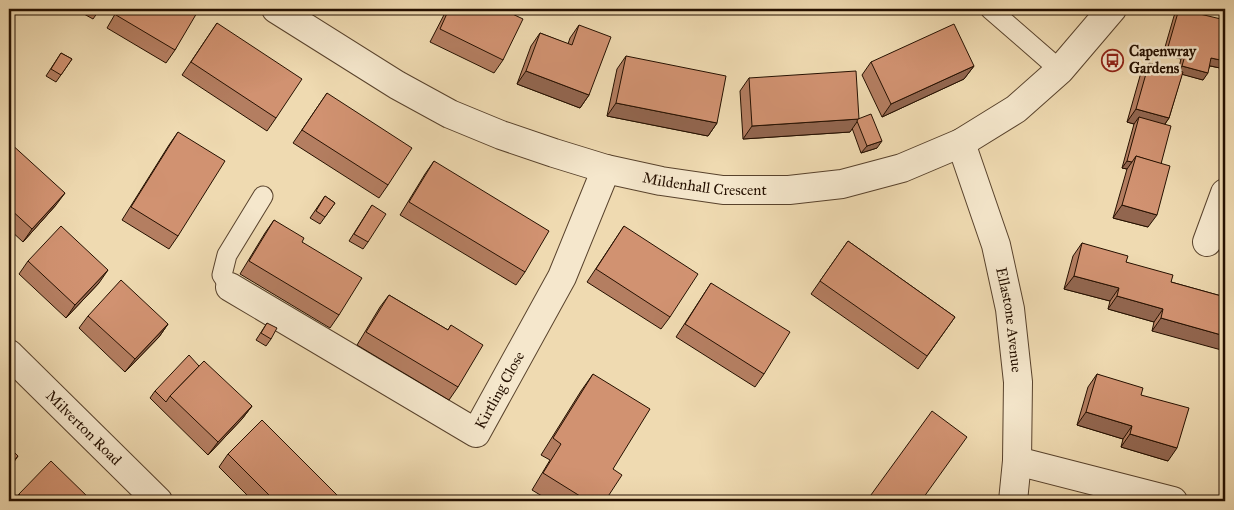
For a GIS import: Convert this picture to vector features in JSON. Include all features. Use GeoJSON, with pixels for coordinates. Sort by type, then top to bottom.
{"type":"FeatureCollection","features":[{"type":"Feature","properties":{"kind":"street","name":"Mildenhall Crescent"},"geometry":{"type":"LineString","coordinates":[[276,9],[397,86],[450,114],[501,136],[606,169],[661,181],[722,190],[788,190],[842,184],[902,168],[962,143],[1016,109],[1060,70],[1112,9]]}},
{"type":"Feature","properties":{"kind":"street","name":"Ellastone Avenue"},"geometry":{"type":"LineString","coordinates":[[962,143],[996,245],[1010,309],[1018,382],[1017,461],[1013,501]]}},
{"type":"Feature","properties":{"kind":"street","name":"Kirtling Close"},"geometry":{"type":"LineString","coordinates":[[230,287],[476,433],[562,277],[606,169]]}},
{"type":"Feature","properties":{"kind":"street"},"geometry":{"type":"LineString","coordinates":[[1207,242],[1225,195]]}},
{"type":"Feature","properties":{"kind":"street","name":"Milverton Road"},"geometry":{"type":"LineString","coordinates":[[9,354],[158,501]]}},
{"type":"Feature","properties":{"kind":"street"},"geometry":{"type":"LineString","coordinates":[[1017,461],[1142,498],[1173,501]]}},
{"type":"Feature","properties":{"kind":"lane"},"geometry":{"type":"LineString","coordinates":[[990,9],[1060,70]]}},
{"type":"Feature","properties":{"kind":"lane"},"geometry":{"type":"LineString","coordinates":[[230,287],[222,275],[227,255],[263,196]]}},
{"type":"Feature","properties":{"kind":"building"},"geometry":{"type":"Polygon","coordinates":[[[119,9],[194,9],[198,11],[175,50],[116,15],[119,9]]]}},
{"type":"Feature","properties":{"kind":"building"},"geometry":{"type":"Polygon","coordinates":[[[449,9],[502,9],[523,19],[503,60],[440,29],[449,9]]]}},
{"type":"Feature","properties":{"kind":"building"},"geometry":{"type":"Polygon","coordinates":[[[1179,9],[1225,20],[1225,61],[1211,58],[1208,73],[1182,66],[1186,52],[1168,47],[1179,9]]]}},
{"type":"Feature","properties":{"kind":"building"},"geometry":{"type":"Polygon","coordinates":[[[217,23],[302,79],[276,118],[191,62],[217,23]]]}},
{"type":"Feature","properties":{"kind":"building"},"geometry":{"type":"Polygon","coordinates":[[[954,24],[974,66],[891,104],[871,62],[954,24]]]}},
{"type":"Feature","properties":{"kind":"building"},"geometry":{"type":"Polygon","coordinates":[[[579,25],[611,37],[589,95],[526,71],[540,33],[572,45],[579,25]]]}},
{"type":"Feature","properties":{"kind":"building"},"geometry":{"type":"Polygon","coordinates":[[[9,50],[13,55],[9,59],[9,50]]]}},
{"type":"Feature","properties":{"kind":"building"},"geometry":{"type":"Polygon","coordinates":[[[61,53],[72,59],[61,75],[51,69],[61,53]]]}},
{"type":"Feature","properties":{"kind":"building"},"geometry":{"type":"Polygon","coordinates":[[[626,56],[726,76],[717,123],[616,103],[626,56]]]}},
{"type":"Feature","properties":{"kind":"building"},"geometry":{"type":"Polygon","coordinates":[[[1149,63],[1183,72],[1169,118],[1136,109],[1149,63]]]}},
{"type":"Feature","properties":{"kind":"building"},"geometry":{"type":"Polygon","coordinates":[[[856,71],[859,119],[752,126],[749,78],[856,71]]]}},
{"type":"Feature","properties":{"kind":"building"},"geometry":{"type":"Polygon","coordinates":[[[327,93],[412,148],[388,185],[302,130],[327,93]]]}},
{"type":"Feature","properties":{"kind":"building"},"geometry":{"type":"Polygon","coordinates":[[[871,114],[882,141],[867,146],[857,121],[871,114]]]}},
{"type":"Feature","properties":{"kind":"building"},"geometry":{"type":"Polygon","coordinates":[[[1139,117],[1171,126],[1161,164],[1136,156],[1132,162],[1127,161],[1139,117]]]}},
{"type":"Feature","properties":{"kind":"building"},"geometry":{"type":"Polygon","coordinates":[[[178,132],[225,161],[178,236],[131,207],[178,132]]]}},
{"type":"Feature","properties":{"kind":"building"},"geometry":{"type":"Polygon","coordinates":[[[9,142],[65,193],[32,229],[9,208],[9,142]]]}},
{"type":"Feature","properties":{"kind":"building"},"geometry":{"type":"Polygon","coordinates":[[[1136,156],[1170,166],[1157,215],[1122,205],[1136,156]]]}},
{"type":"Feature","properties":{"kind":"building"},"geometry":{"type":"Polygon","coordinates":[[[434,161],[549,231],[525,272],[409,202],[434,161]]]}},
{"type":"Feature","properties":{"kind":"building"},"geometry":{"type":"Polygon","coordinates":[[[325,196],[335,203],[325,217],[316,211],[325,196]]]}},
{"type":"Feature","properties":{"kind":"building"},"geometry":{"type":"Polygon","coordinates":[[[372,205],[386,214],[368,242],[354,234],[372,205]]]}},
{"type":"Feature","properties":{"kind":"building"},"geometry":{"type":"Polygon","coordinates":[[[274,220],[304,238],[302,242],[362,278],[339,315],[249,261],[274,220]]]}},
{"type":"Feature","properties":{"kind":"building"},"geometry":{"type":"Polygon","coordinates":[[[61,226],[108,270],[75,305],[28,261],[61,226]]]}},
{"type":"Feature","properties":{"kind":"building"},"geometry":{"type":"Polygon","coordinates":[[[624,226],[698,274],[670,317],[596,269],[624,226]]]}},
{"type":"Feature","properties":{"kind":"building"},"geometry":{"type":"Polygon","coordinates":[[[848,241],[955,317],[927,356],[820,281],[848,241]]]}},
{"type":"Feature","properties":{"kind":"building"},"geometry":{"type":"Polygon","coordinates":[[[1082,243],[1128,256],[1126,262],[1173,275],[1171,282],[1225,297],[1225,336],[1161,318],[1163,309],[1117,296],[1119,288],[1074,276],[1082,243]]]}},
{"type":"Feature","properties":{"kind":"building"},"geometry":{"type":"Polygon","coordinates":[[[121,280],[168,324],[135,359],[88,316],[121,280]]]}},
{"type":"Feature","properties":{"kind":"building"},"geometry":{"type":"Polygon","coordinates":[[[711,283],[790,332],[764,374],[685,324],[711,283]]]}},
{"type":"Feature","properties":{"kind":"building"},"geometry":{"type":"Polygon","coordinates":[[[389,295],[448,330],[451,325],[483,345],[458,387],[366,332],[389,295]]]}},
{"type":"Feature","properties":{"kind":"building"},"geometry":{"type":"Polygon","coordinates":[[[267,323],[277,328],[271,339],[261,333],[267,323]]]}},
{"type":"Feature","properties":{"kind":"building"},"geometry":{"type":"Polygon","coordinates":[[[189,355],[199,366],[166,402],[155,391],[189,355]]]}},
{"type":"Feature","properties":{"kind":"building"},"geometry":{"type":"Polygon","coordinates":[[[204,361],[252,406],[218,442],[170,396],[204,361]]]}},
{"type":"Feature","properties":{"kind":"building"},"geometry":{"type":"Polygon","coordinates":[[[593,374],[650,409],[613,469],[622,475],[605,501],[588,501],[543,473],[561,444],[553,438],[593,374]]]}},
{"type":"Feature","properties":{"kind":"building"},"geometry":{"type":"Polygon","coordinates":[[[1097,374],[1143,388],[1141,395],[1189,408],[1177,448],[1130,434],[1132,426],[1086,412],[1097,374]]]}},
{"type":"Feature","properties":{"kind":"building"},"geometry":{"type":"Polygon","coordinates":[[[932,411],[967,437],[921,501],[871,501],[868,499],[932,411]]]}},
{"type":"Feature","properties":{"kind":"building"},"geometry":{"type":"Polygon","coordinates":[[[262,420],[343,501],[275,501],[228,454],[262,420]]]}},
{"type":"Feature","properties":{"kind":"building"},"geometry":{"type":"Polygon","coordinates":[[[9,447],[18,456],[9,466],[9,447]]]}},
{"type":"Feature","properties":{"kind":"building"},"geometry":{"type":"Polygon","coordinates":[[[51,461],[92,501],[26,501],[19,494],[51,461]]]}},
{"type":"Feature","properties":{"kind":"place","name":"Capenwray Gardens"},"geometry":{"type":"Point","coordinates":[1113,60]}}]}
